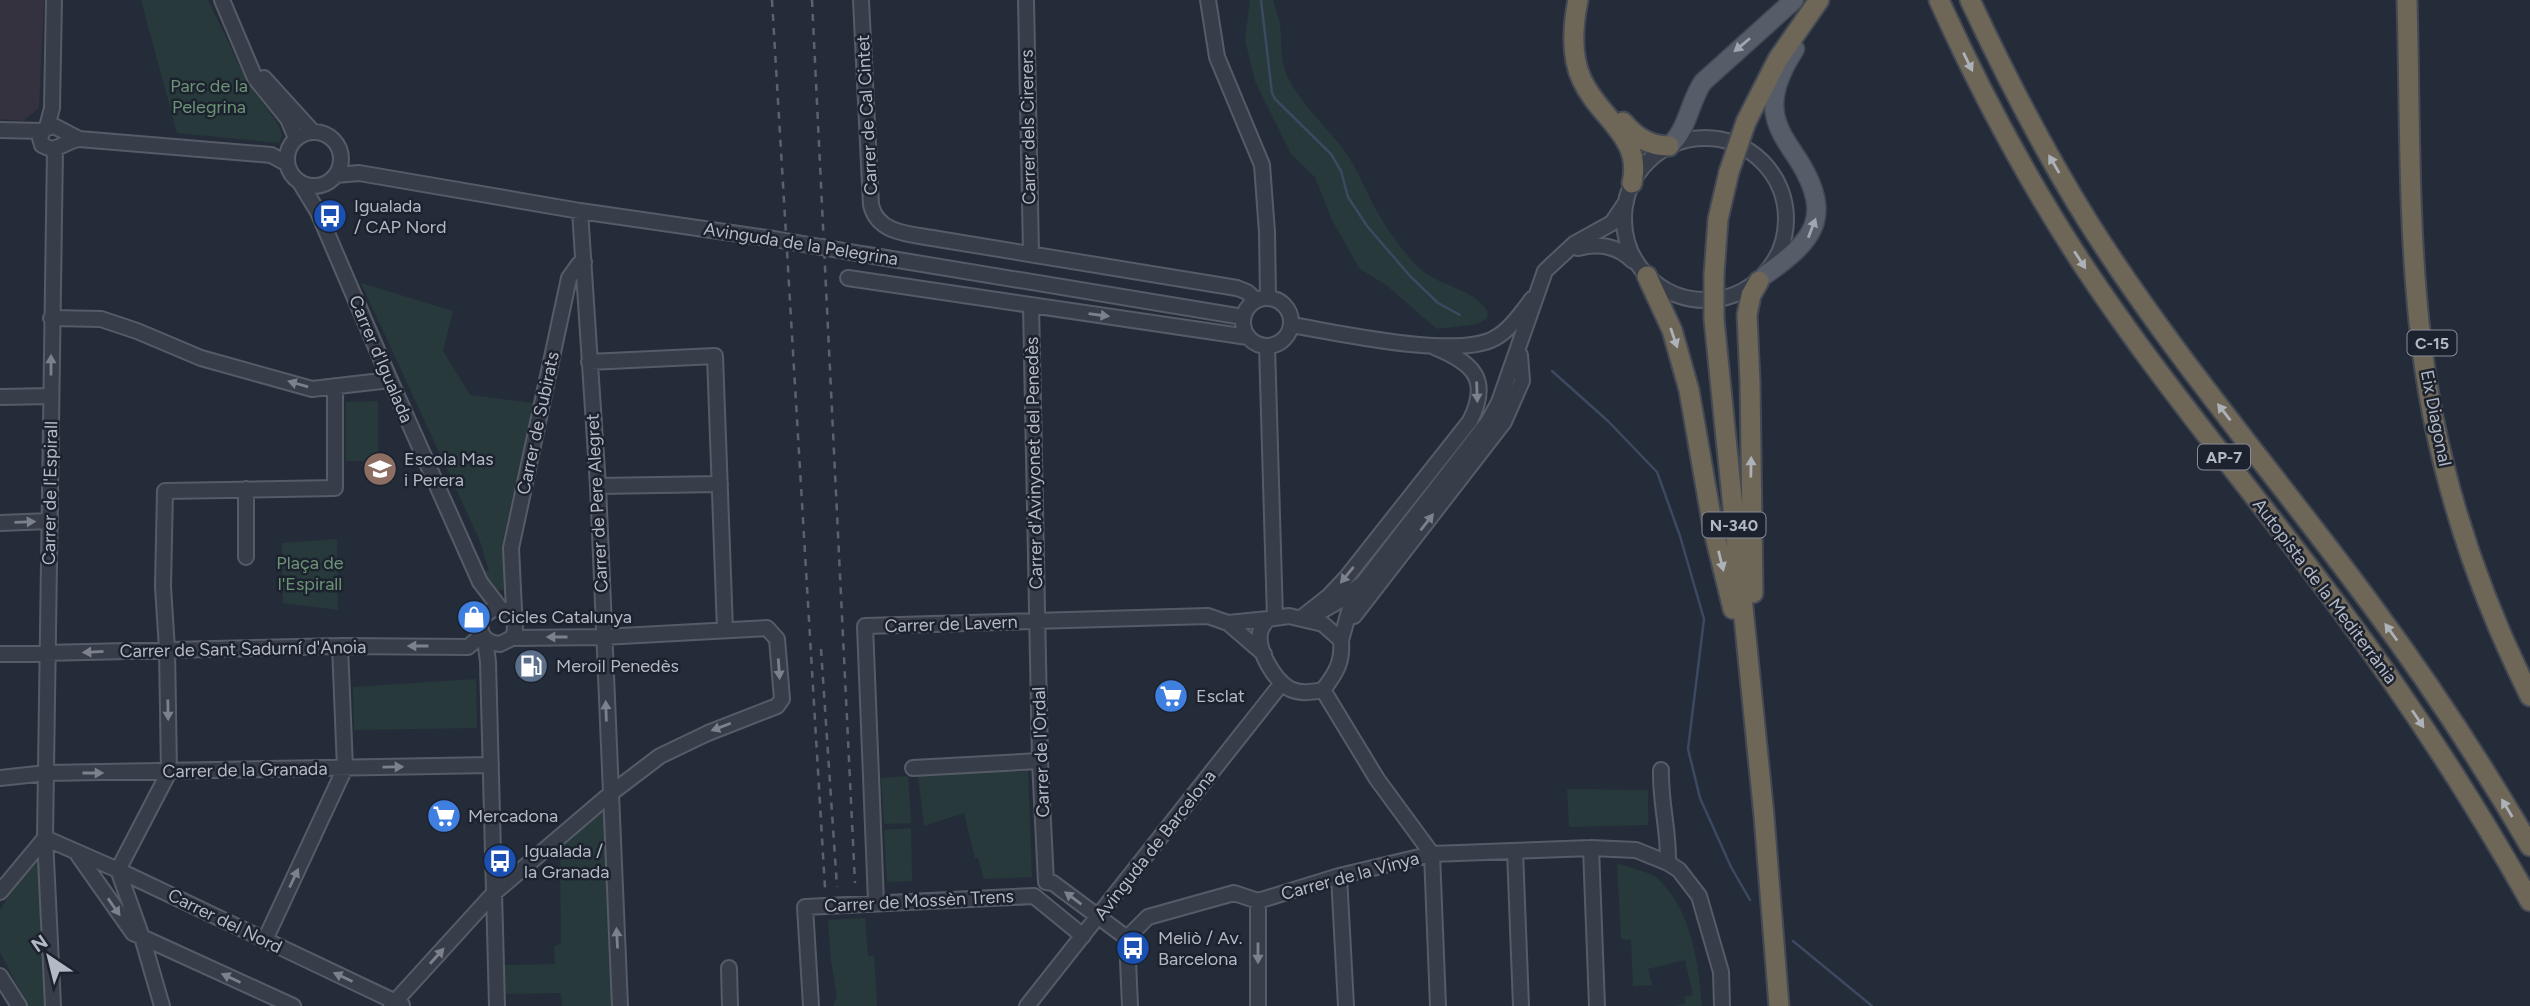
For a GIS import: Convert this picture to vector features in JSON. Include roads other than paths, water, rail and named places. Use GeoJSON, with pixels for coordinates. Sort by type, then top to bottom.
{"type":"FeatureCollection","features":[{"type":"Feature","properties":{"kind":"highway"},"geometry":{"type":"LineString","coordinates":[[1578,0],[1574,32],[1578,71],[1592,98],[1630,147],[1636,165],[1629,193]]}},
{"type":"Feature","properties":{"kind":"highway"},"geometry":{"type":"LineString","coordinates":[[1590,0],[1585,32],[1587,54],[1605,98],[1626,126],[1640,139],[1658,146],[1669,146]]}},
{"type":"Feature","properties":{"kind":"highway","name":"N-340"},"geometry":{"type":"LineString","coordinates":[[1779,1006],[1759,768],[1714,319],[1714,275],[1718,219],[1729,172],[1746,122],[1772,68],[1819,0]]}},
{"type":"Feature","properties":{"kind":"highway","name":"Autopista de la Mediterrània"},"geometry":{"type":"LineString","coordinates":[[1939,0],[2004,132],[2081,262],[2146,355],[2301,556],[2387,674],[2451,769],[2530,901]]}},
{"type":"Feature","properties":{"kind":"highway","name":"Autopista de la Mediterrània"},"geometry":{"type":"LineString","coordinates":[[1970,0],[2037,134],[2094,230],[2173,344],[2400,644],[2457,727],[2530,846]]}},
{"type":"Feature","properties":{"kind":"highway","name":"Eix Diagonal"},"geometry":{"type":"LineString","coordinates":[[2407,0],[2414,268],[2419,325],[2433,409],[2443,458],[2470,552],[2487,600],[2530,696]]}},
{"type":"Feature","properties":{"kind":"highway","name":"Eix Diagonal"},"geometry":{"type":"LineString","coordinates":[[2417,0],[2424,246],[2438,383],[2447,432],[2473,527],[2499,600],[2530,670]]}},
{"type":"Feature","properties":{"kind":"highway"},"geometry":{"type":"LineString","coordinates":[[1643,272],[1672,330],[1689,390],[1713,528],[1732,606],[1755,731]]}},
{"type":"Feature","properties":{"kind":"highway"},"geometry":{"type":"LineString","coordinates":[[1755,731],[1751,382],[1747,315],[1751,295],[1762,278]]}},
{"type":"Feature","properties":{"kind":"main road"},"geometry":{"type":"LineString","coordinates":[[1669,146],[1679,136],[1693,98],[1703,82],[1794,0]]}},
{"type":"Feature","properties":{"kind":"main road"},"geometry":{"type":"LineString","coordinates":[[1762,278],[1804,244],[1816,218],[1815,193],[1782,134],[1776,116],[1775,100],[1788,60],[1829,0]]}},
{"type":"Feature","properties":{"kind":"street","name":"Carrer de l'Espirall"},"geometry":{"type":"LineString","coordinates":[[53,1006],[46,773],[54,0]]}},
{"type":"Feature","properties":{"kind":"street"},"geometry":{"type":"LineString","coordinates":[[222,0],[255,78],[288,119],[293,143],[286,163],[289,172],[301,184],[317,187]]}},
{"type":"Feature","properties":{"kind":"street","name":"Carrer de Cal Cintet"},"geometry":{"type":"LineString","coordinates":[[861,0],[871,205],[874,216],[883,226]]}},
{"type":"Feature","properties":{"kind":"street","name":"Carrer dels Cirerers"},"geometry":{"type":"LineString","coordinates":[[1026,0],[1031,253]]}},
{"type":"Feature","properties":{"kind":"street"},"geometry":{"type":"LineString","coordinates":[[1208,0],[1217,57],[1238,113],[1262,165],[1267,232],[1262,299]]}},
{"type":"Feature","properties":{"kind":"street","name":"Avinguda de la Pelegrina"},"geometry":{"type":"LineString","coordinates":[[245,51],[261,75],[313,132],[321,133],[336,143],[341,159],[359,173]]}},
{"type":"Feature","properties":{"kind":"street"},"geometry":{"type":"LineString","coordinates":[[0,130],[271,155],[286,163]]}},
{"type":"Feature","properties":{"kind":"street"},"geometry":{"type":"LineString","coordinates":[[271,155],[313,132]]}},
{"type":"Feature","properties":{"kind":"street"},"geometry":{"type":"LineString","coordinates":[[1342,638],[1330,628],[1304,618],[1272,619],[1262,627],[1259,637],[1264,654],[1282,683],[1301,692],[1323,690],[1338,671],[1342,657],[1342,638],[1350,608],[1363,583],[1488,422],[1499,402],[1545,271],[1563,253],[1574,244],[1612,223],[1649,161],[1669,146],[1696,139],[1713,138],[1730,142],[1753,153],[1771,171],[1782,194],[1787,220],[1779,253],[1762,278],[1739,293],[1725,298],[1695,300],[1667,291],[1626,254],[1612,247],[1594,245],[1563,253]]}},
{"type":"Feature","properties":{"kind":"street"},"geometry":{"type":"LineString","coordinates":[[336,175],[341,159]]}},
{"type":"Feature","properties":{"kind":"street","name":"Avinguda de la Pelegrina"},"geometry":{"type":"LineString","coordinates":[[317,187],[331,181],[336,175],[359,173],[1243,317]]}},
{"type":"Feature","properties":{"kind":"street","name":"Carrer d'Igualada"},"geometry":{"type":"LineString","coordinates":[[301,184],[318,212],[480,582],[501,612]]}},
{"type":"Feature","properties":{"kind":"street","name":"Carrer d'Igualada"},"geometry":{"type":"LineString","coordinates":[[317,187],[318,212]]}},
{"type":"Feature","properties":{"kind":"street"},"geometry":{"type":"LineString","coordinates":[[1629,193],[1624,222],[1626,241],[1643,272]]}},
{"type":"Feature","properties":{"kind":"street","name":"Carrer de Pere Alegret"},"geometry":{"type":"LineString","coordinates":[[580,211],[598,486],[620,1006]]}},
{"type":"Feature","properties":{"kind":"street","name":"Avinguda de la Pelegrina"},"geometry":{"type":"LineString","coordinates":[[883,226],[899,232],[1237,288],[1262,299]]}},
{"type":"Feature","properties":{"kind":"street","name":"Carrer de Subirats"},"geometry":{"type":"LineString","coordinates":[[501,612],[513,591],[511,548],[569,278],[579,264],[584,262]]}},
{"type":"Feature","properties":{"kind":"street","name":"Avinguda de la Pelegrina"},"geometry":{"type":"LineString","coordinates":[[848,278],[1248,337]]}},
{"type":"Feature","properties":{"kind":"street"},"geometry":{"type":"LineString","coordinates":[[1291,325],[1434,347],[1468,347],[1495,339],[1517,318],[1539,289]]}},
{"type":"Feature","properties":{"kind":"street"},"geometry":{"type":"LineString","coordinates":[[1262,299],[1281,302],[1286,306],[1291,325],[1285,338],[1267,346],[1253,342],[1243,324],[1243,317],[1250,304],[1262,299]]}},
{"type":"Feature","properties":{"kind":"street","name":"Carrer d'Avinyonet del Penedès"},"geometry":{"type":"LineString","coordinates":[[1031,304],[1038,622]]}},
{"type":"Feature","properties":{"kind":"street"},"geometry":{"type":"LineString","coordinates":[[51,318],[101,320],[137,331],[201,358],[312,388],[390,380]]}},
{"type":"Feature","properties":{"kind":"street"},"geometry":{"type":"LineString","coordinates":[[1267,346],[1272,619]]}},
{"type":"Feature","properties":{"kind":"street"},"geometry":{"type":"LineString","coordinates":[[1304,618],[1346,578],[1470,421],[1477,407],[1480,393],[1471,369],[1458,358],[1434,347]]}},
{"type":"Feature","properties":{"kind":"street"},"geometry":{"type":"LineString","coordinates":[[1342,638],[1362,605],[1504,422],[1522,381],[1519,351]]}},
{"type":"Feature","properties":{"kind":"street"},"geometry":{"type":"LineString","coordinates":[[589,362],[715,356],[725,630]]}},
{"type":"Feature","properties":{"kind":"street"},"geometry":{"type":"LineString","coordinates":[[162,1006],[142,937],[118,870],[169,772],[163,587],[165,491],[335,488],[334,386]]}},
{"type":"Feature","properties":{"kind":"street"},"geometry":{"type":"LineString","coordinates":[[0,397],[51,396]]}},
{"type":"Feature","properties":{"kind":"street"},"geometry":{"type":"LineString","coordinates":[[598,486],[720,484]]}},
{"type":"Feature","properties":{"kind":"street"},"geometry":{"type":"LineString","coordinates":[[246,489],[246,557]]}},
{"type":"Feature","properties":{"kind":"street"},"geometry":{"type":"LineString","coordinates":[[0,523],[49,521]]}},
{"type":"Feature","properties":{"kind":"street"},"geometry":{"type":"LineString","coordinates":[[1304,618],[1340,600],[1363,583]]}},
{"type":"Feature","properties":{"kind":"street"},"geometry":{"type":"LineString","coordinates":[[497,1006],[488,640],[480,623],[501,612],[515,631],[512,638]]}},
{"type":"Feature","properties":{"kind":"street","name":"Carrer de Lavern"},"geometry":{"type":"LineString","coordinates":[[876,902],[865,626],[1208,616],[1228,623],[1264,654]]}},
{"type":"Feature","properties":{"kind":"street","name":"Carrer de Lavern"},"geometry":{"type":"LineString","coordinates":[[1228,623],[1272,619]]}},
{"type":"Feature","properties":{"kind":"street","name":"Carrer de l'Ordal"},"geometry":{"type":"LineString","coordinates":[[1038,622],[1040,761],[1046,881]]}},
{"type":"Feature","properties":{"kind":"street","name":"Carrer de Sant Sadurní d'Anoia"},"geometry":{"type":"LineString","coordinates":[[0,654],[340,646],[468,647],[488,640],[506,642],[512,638],[603,637],[767,628],[777,639],[782,699],[777,706],[708,733],[660,757],[610,794]]}},
{"type":"Feature","properties":{"kind":"street"},"geometry":{"type":"LineString","coordinates":[[265,940],[345,768],[340,646]]}},
{"type":"Feature","properties":{"kind":"street","name":"Avinguda de Barcelona"},"geometry":{"type":"LineString","coordinates":[[1027,1006],[1282,683]]}},
{"type":"Feature","properties":{"kind":"street"},"geometry":{"type":"LineString","coordinates":[[1323,690],[1377,779],[1432,854],[1438,1006]]}},
{"type":"Feature","properties":{"kind":"street"},"geometry":{"type":"LineString","coordinates":[[913,768],[1040,761]]}},
{"type":"Feature","properties":{"kind":"street","name":"Carrer de la Granada"},"geometry":{"type":"LineString","coordinates":[[0,778],[46,773],[491,765]]}},
{"type":"Feature","properties":{"kind":"street"},"geometry":{"type":"LineString","coordinates":[[1661,770],[1663,815],[1669,836],[1668,863],[1679,870],[1699,895],[1721,972],[1722,1006]]}},
{"type":"Feature","properties":{"kind":"street"},"geometry":{"type":"LineString","coordinates":[[397,1005],[493,894],[610,794]]}},
{"type":"Feature","properties":{"kind":"street"},"geometry":{"type":"LineString","coordinates":[[0,892],[46,838]]}},
{"type":"Feature","properties":{"kind":"street","name":"Carrer del Nord"},"geometry":{"type":"LineString","coordinates":[[46,838],[397,1005]]}},
{"type":"Feature","properties":{"kind":"street"},"geometry":{"type":"LineString","coordinates":[[1591,848],[1597,1006]]}},
{"type":"Feature","properties":{"kind":"street","name":"Carrer de la Vinya"},"geometry":{"type":"LineString","coordinates":[[1127,938],[1148,917],[1234,893],[1258,901],[1339,876],[1432,854],[1591,848],[1636,850],[1668,863]]}},
{"type":"Feature","properties":{"kind":"street"},"geometry":{"type":"LineString","coordinates":[[76,851],[133,933],[293,1006]]}},
{"type":"Feature","properties":{"kind":"street"},"geometry":{"type":"LineString","coordinates":[[1515,851],[1521,1006]]}},
{"type":"Feature","properties":{"kind":"street"},"geometry":{"type":"LineString","coordinates":[[96,881],[99,873],[105,869],[118,870]]}},
{"type":"Feature","properties":{"kind":"street"},"geometry":{"type":"LineString","coordinates":[[1339,876],[1346,1006]]}},
{"type":"Feature","properties":{"kind":"street"},"geometry":{"type":"LineString","coordinates":[[1046,881],[1053,883],[1127,938],[1130,1006]]}},
{"type":"Feature","properties":{"kind":"street","name":"Carrer de Mossèn Trens"},"geometry":{"type":"LineString","coordinates":[[1034,896],[1046,881]]}},
{"type":"Feature","properties":{"kind":"street","name":"Carrer de Mossèn Trens"},"geometry":{"type":"LineString","coordinates":[[811,1006],[805,907],[1034,896],[1083,936]]}},
{"type":"Feature","properties":{"kind":"street"},"geometry":{"type":"LineString","coordinates":[[1258,901],[1258,1006]]}},
{"type":"Feature","properties":{"kind":"street"},"geometry":{"type":"LineString","coordinates":[[729,968],[730,1006]]}},
{"type":"Feature","properties":{"kind":"street"},"geometry":{"type":"LineString","coordinates":[[0,976],[10,1000]]}},
{"type":"Feature","properties":{"kind":"waterway"},"geometry":{"type":"LineString","coordinates":[[1261,0],[1272,93],[1275,99],[1331,154],[1341,171],[1348,197],[1367,226],[1410,276],[1438,303],[1460,315]]}},
{"type":"Feature","properties":{"kind":"waterway"},"geometry":{"type":"LineString","coordinates":[[1552,371],[1608,421],[1657,472],[1680,536],[1704,619],[1688,749],[1700,798],[1731,867],[1750,900]]}},
{"type":"Feature","properties":{"kind":"waterway"},"geometry":{"type":"LineString","coordinates":[[1793,941],[1872,1006]]}},
{"type":"Feature","properties":{"kind":"railway"},"geometry":{"type":"LineString","coordinates":[[772,0],[825,888]]}},
{"type":"Feature","properties":{"kind":"railway"},"geometry":{"type":"LineString","coordinates":[[812,0],[855,883]]}},
{"type":"Feature","properties":{"kind":"railway"},"geometry":{"type":"LineString","coordinates":[[821,649],[837,887]]}},
{"type":"Feature","properties":{"kind":"place","name":"Igualada / CAP Nord"},"geometry":{"type":"Point","coordinates":[330,216]}},
{"type":"Feature","properties":{"kind":"place","name":"Escola Mas i Perera"},"geometry":{"type":"Point","coordinates":[380,469]}},
{"type":"Feature","properties":{"kind":"place","name":"Cicles Catalunya"},"geometry":{"type":"Point","coordinates":[474,617]}},
{"type":"Feature","properties":{"kind":"place","name":"Meroil Penedès"},"geometry":{"type":"Point","coordinates":[531,666]}},
{"type":"Feature","properties":{"kind":"place","name":"Esclat"},"geometry":{"type":"Point","coordinates":[1171,696]}},
{"type":"Feature","properties":{"kind":"place","name":"Mercadona"},"geometry":{"type":"Point","coordinates":[444,816]}},
{"type":"Feature","properties":{"kind":"place","name":"Igualada / la Granada"},"geometry":{"type":"Point","coordinates":[500,861]}},
{"type":"Feature","properties":{"kind":"place","name":"Meliò / Av. Barcelona"},"geometry":{"type":"Point","coordinates":[1133,948]}},
{"type":"Feature","properties":{"kind":"park label","name":"Parc de la Pelegrina"},"geometry":{"type":"Point","coordinates":[209,96]}},
{"type":"Feature","properties":{"kind":"park label","name":"Plaça de l'Espirall"},"geometry":{"type":"Point","coordinates":[310,573]}}]}
